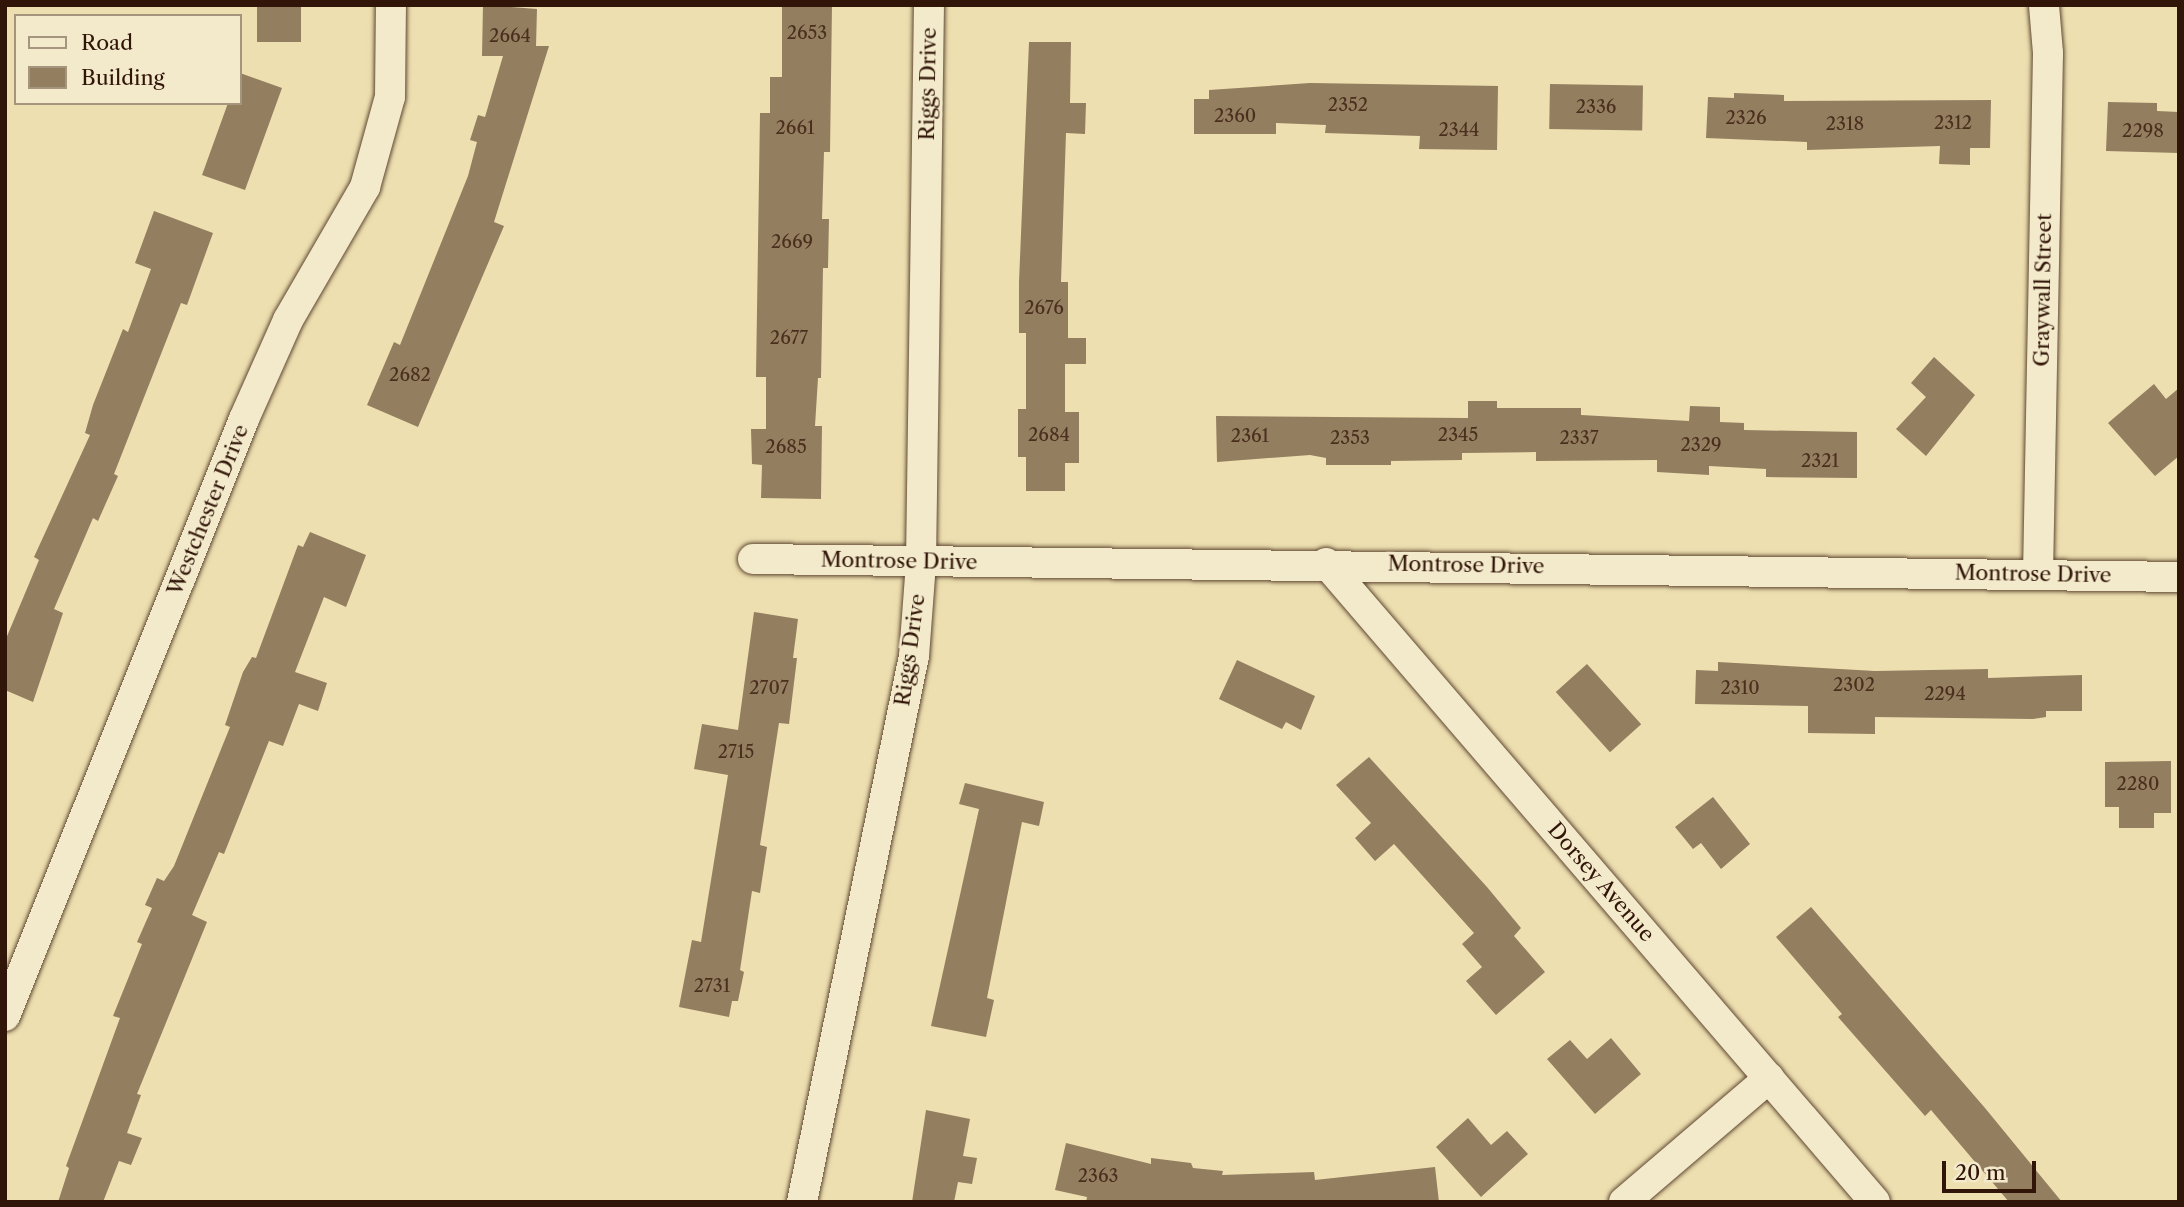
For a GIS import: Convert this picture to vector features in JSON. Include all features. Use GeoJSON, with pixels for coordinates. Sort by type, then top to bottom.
{"type":"FeatureCollection","features":[{"type":"Feature","properties":{"kind":"street","name":"Westchester Drive"},"geometry":{"type":"LineString","coordinates":[[5,1016],[244,419],[288,320],[365,187],[390,97],[391,5]]}},
{"type":"Feature","properties":{"kind":"street","name":"Riggs Drive"},"geometry":{"type":"LineString","coordinates":[[802,1202],[914,656],[921,562],[929,5]]}},
{"type":"Feature","properties":{"kind":"street","name":"Graywall Street"},"geometry":{"type":"LineString","coordinates":[[2038,574],[2048,54],[2044,5]]}},
{"type":"Feature","properties":{"kind":"street","name":"Montrose Drive"},"geometry":{"type":"LineString","coordinates":[[753,559],[1326,563],[2179,577]]}},
{"type":"Feature","properties":{"kind":"street","name":"Dorsey Avenue"},"geometry":{"type":"LineString","coordinates":[[1326,563],[1875,1202]]}},
{"type":"Feature","properties":{"kind":"street"},"geometry":{"type":"LineString","coordinates":[[1624,1202],[1769,1078]]}},
{"type":"Feature","properties":{"kind":"building"},"geometry":{"type":"Polygon","coordinates":[[[257,5],[301,5],[301,42],[257,42],[257,5]]]}},
{"type":"Feature","properties":{"kind":"building"},"geometry":{"type":"Polygon","coordinates":[[[483,5],[537,9],[536,46],[549,46],[494,222],[504,226],[418,427],[367,405],[394,342],[400,345],[468,176],[477,142],[470,140],[478,115],[485,117],[503,56],[482,56],[483,5]]]}},
{"type":"Feature","properties":{"kind":"building"},"geometry":{"type":"Polygon","coordinates":[[[782,5],[832,5],[830,152],[824,152],[822,219],[829,219],[828,268],[823,268],[821,378],[818,378],[815,426],[822,426],[821,499],[761,498],[762,465],[752,464],[751,429],[766,429],[766,377],[756,377],[760,113],[770,113],[770,77],[782,77],[782,5]]]}},
{"type":"Feature","properties":{"kind":"building"},"geometry":{"type":"Polygon","coordinates":[[[1029,42],[1071,42],[1070,103],[1086,103],[1085,134],[1066,133],[1061,282],[1068,282],[1068,338],[1086,338],[1086,364],[1065,364],[1065,412],[1079,412],[1079,463],[1065,463],[1065,491],[1026,491],[1026,457],[1018,457],[1018,409],[1026,409],[1026,333],[1019,333],[1019,282],[1029,42]]]}},
{"type":"Feature","properties":{"kind":"building"},"geometry":{"type":"Polygon","coordinates":[[[242,74],[282,88],[245,190],[202,175],[227,105],[242,105],[242,74]]]}},
{"type":"Feature","properties":{"kind":"building"},"geometry":{"type":"Polygon","coordinates":[[[1310,83],[1498,86],[1497,150],[1419,149],[1420,136],[1325,133],[1326,125],[1276,123],[1276,134],[1194,134],[1194,99],[1209,99],[1209,90],[1310,83]]]}},
{"type":"Feature","properties":{"kind":"building"},"geometry":{"type":"Polygon","coordinates":[[[1550,84],[1643,86],[1642,131],[1549,129],[1550,84]]]}},
{"type":"Feature","properties":{"kind":"building"},"geometry":{"type":"Polygon","coordinates":[[[1734,93],[1784,95],[1784,101],[1991,100],[1990,148],[1970,148],[1970,165],[1939,164],[1940,146],[1807,150],[1807,142],[1706,138],[1708,97],[1734,98],[1734,93]]]}},
{"type":"Feature","properties":{"kind":"building"},"geometry":{"type":"Polygon","coordinates":[[[2108,102],[2157,103],[2157,111],[2179,112],[2179,153],[2106,151],[2108,102]]]}},
{"type":"Feature","properties":{"kind":"building"},"geometry":{"type":"Polygon","coordinates":[[[154,211],[213,233],[187,305],[181,303],[114,474],[118,476],[98,521],[93,518],[54,609],[63,613],[33,702],[5,690],[5,641],[39,560],[34,557],[90,435],[85,433],[93,405],[123,329],[128,332],[151,269],[135,263],[154,211]]]}},
{"type":"Feature","properties":{"kind":"building"},"geometry":{"type":"Polygon","coordinates":[[[1934,357],[1975,395],[1926,456],[1896,429],[1926,397],[1911,383],[1934,357]]]}},
{"type":"Feature","properties":{"kind":"building"},"geometry":{"type":"Polygon","coordinates":[[[2154,384],[2166,399],[2179,388],[2179,456],[2155,476],[2108,423],[2154,384]]]}},
{"type":"Feature","properties":{"kind":"building"},"geometry":{"type":"Polygon","coordinates":[[[1468,401],[1497,401],[1497,408],[1581,408],[1581,415],[1689,421],[1690,406],[1720,407],[1720,422],[1744,423],[1744,430],[1857,432],[1857,478],[1766,477],[1766,469],[1709,466],[1709,475],[1657,472],[1657,460],[1536,461],[1536,452],[1462,453],[1462,460],[1391,461],[1391,465],[1326,465],[1326,458],[1310,455],[1217,462],[1216,416],[1468,418],[1468,401]]]}},
{"type":"Feature","properties":{"kind":"building"},"geometry":{"type":"Polygon","coordinates":[[[310,532],[366,555],[346,607],[324,597],[295,672],[327,683],[318,711],[299,704],[283,746],[269,741],[224,854],[219,852],[192,915],[207,922],[137,1094],[141,1095],[127,1133],[142,1138],[131,1165],[119,1161],[103,1202],[58,1202],[69,1168],[66,1166],[120,1018],[113,1016],[142,944],[137,942],[152,908],[145,905],[157,878],[164,881],[174,866],[230,727],[225,725],[243,672],[252,657],[256,658],[298,545],[303,547],[310,532]]]}},
{"type":"Feature","properties":{"kind":"building"},"geometry":{"type":"Polygon","coordinates":[[[754,612],[798,619],[793,658],[797,658],[789,724],[779,723],[760,845],[767,847],[760,893],[752,891],[740,970],[744,972],[738,1001],[732,1001],[729,1017],[679,1007],[692,940],[701,942],[728,775],[694,769],[702,724],[738,730],[754,612]]]}},
{"type":"Feature","properties":{"kind":"building"},"geometry":{"type":"Polygon","coordinates":[[[1237,660],[1315,696],[1301,730],[1286,722],[1282,729],[1219,699],[1237,660]]]}},
{"type":"Feature","properties":{"kind":"building"},"geometry":{"type":"Polygon","coordinates":[[[1718,662],[1875,671],[1988,669],[1988,678],[2082,675],[2082,711],[2046,711],[2046,717],[2033,719],[1875,717],[1875,734],[1808,733],[1808,706],[1695,704],[1696,670],[1718,671],[1718,662]]]}},
{"type":"Feature","properties":{"kind":"building"},"geometry":{"type":"Polygon","coordinates":[[[1587,664],[1641,724],[1610,752],[1556,692],[1587,664]]]}},
{"type":"Feature","properties":{"kind":"building"},"geometry":{"type":"Polygon","coordinates":[[[1369,757],[1521,928],[1514,936],[1545,972],[1496,1015],[1466,981],[1482,967],[1462,944],[1474,933],[1394,844],[1375,861],[1355,838],[1371,823],[1336,785],[1369,757]]]}},
{"type":"Feature","properties":{"kind":"building"},"geometry":{"type":"Polygon","coordinates":[[[2171,761],[2171,813],[2154,813],[2154,828],[2119,828],[2119,807],[2105,807],[2105,762],[2171,761]]]}},
{"type":"Feature","properties":{"kind":"building"},"geometry":{"type":"Polygon","coordinates":[[[965,783],[1044,802],[1039,826],[1022,822],[987,998],[994,1000],[986,1037],[931,1026],[979,809],[959,804],[965,783]]]}},
{"type":"Feature","properties":{"kind":"building"},"geometry":{"type":"Polygon","coordinates":[[[1713,797],[1750,844],[1721,869],[1701,843],[1693,849],[1675,827],[1713,797]]]}},
{"type":"Feature","properties":{"kind":"building"},"geometry":{"type":"Polygon","coordinates":[[[1811,907],[1985,1108],[2062,1202],[2009,1202],[1931,1110],[1925,1116],[1838,1017],[1842,1014],[1776,937],[1811,907]]]}},
{"type":"Feature","properties":{"kind":"building"},"geometry":{"type":"Polygon","coordinates":[[[1611,1038],[1641,1074],[1595,1114],[1547,1059],[1570,1040],[1587,1059],[1611,1038]]]}},
{"type":"Feature","properties":{"kind":"building"},"geometry":{"type":"Polygon","coordinates":[[[926,1110],[970,1119],[963,1156],[977,1158],[972,1184],[958,1182],[954,1202],[912,1202],[926,1110]]]}},
{"type":"Feature","properties":{"kind":"building"},"geometry":{"type":"Polygon","coordinates":[[[1468,1118],[1491,1145],[1507,1131],[1528,1154],[1481,1197],[1436,1147],[1468,1118]]]}},
{"type":"Feature","properties":{"kind":"building"},"geometry":{"type":"Polygon","coordinates":[[[1066,1143],[1151,1164],[1151,1158],[1191,1163],[1193,1168],[1223,1171],[1222,1175],[1314,1172],[1315,1180],[1435,1167],[1439,1202],[1086,1202],[1087,1197],[1055,1190],[1066,1143]]]}}]}
